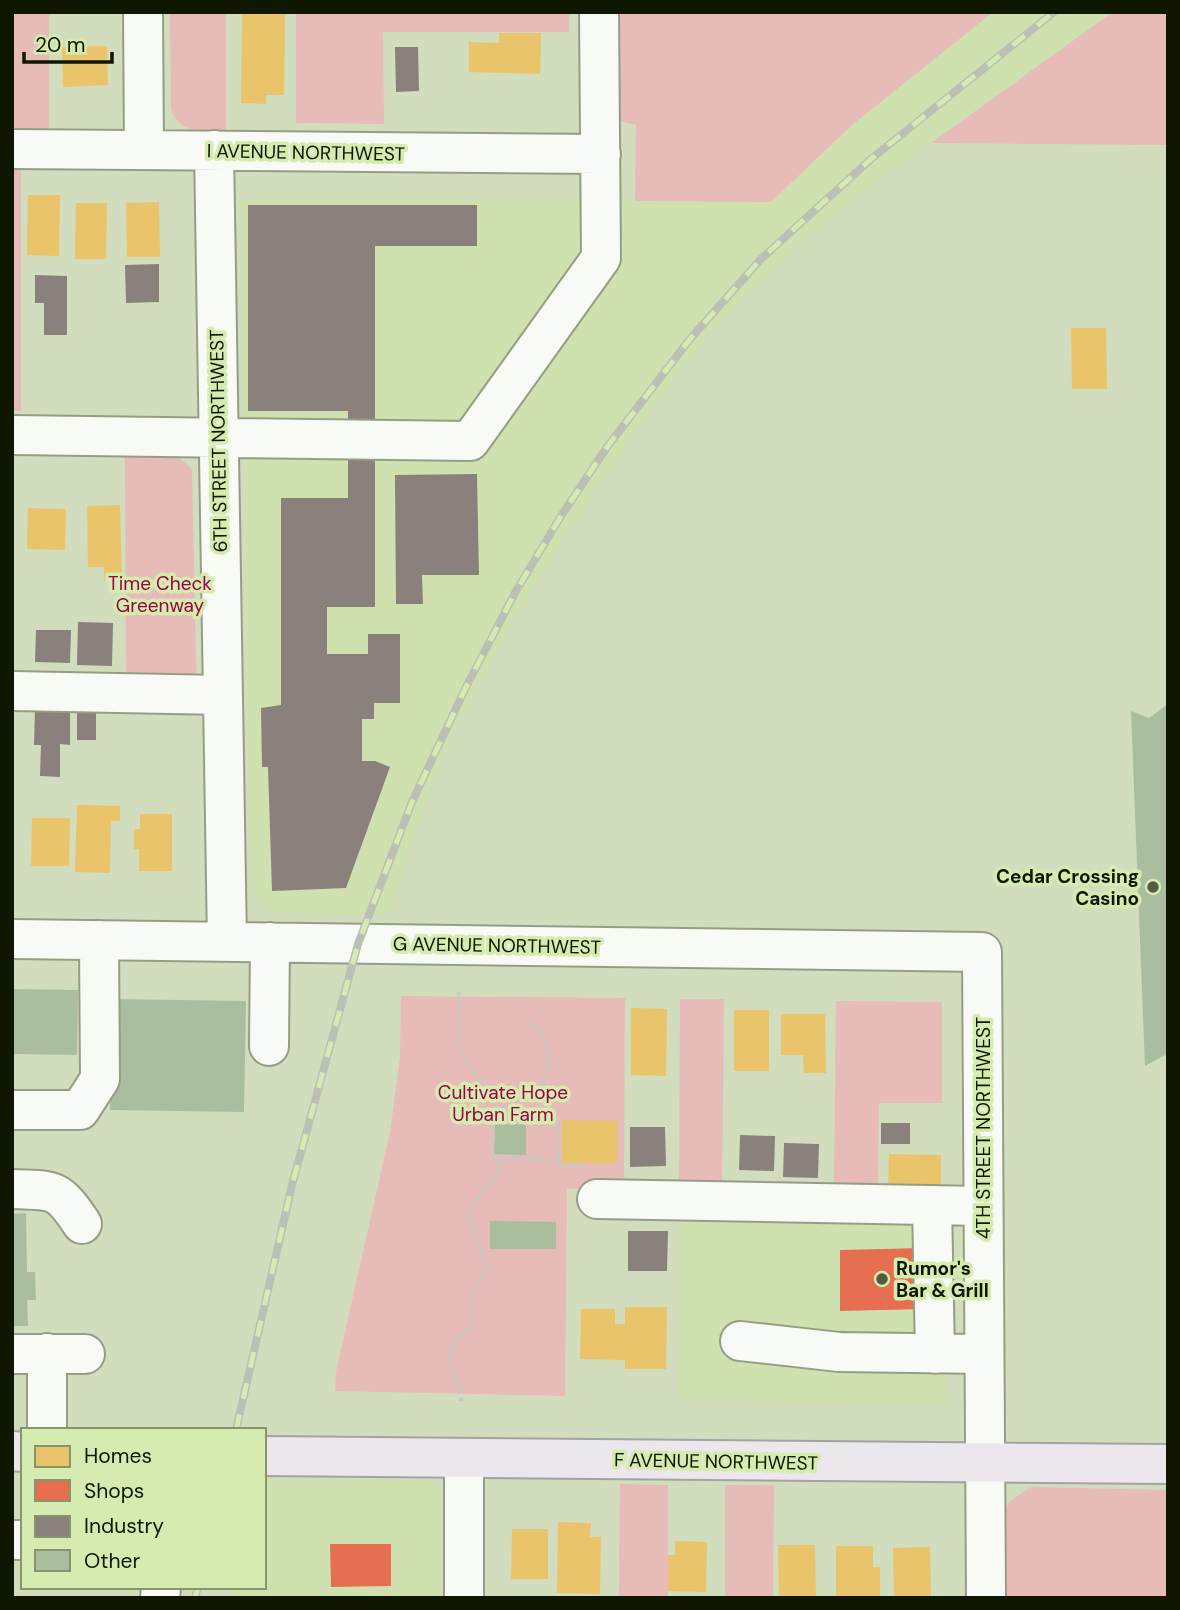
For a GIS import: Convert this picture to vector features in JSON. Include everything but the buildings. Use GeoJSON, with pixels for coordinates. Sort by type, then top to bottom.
{"type":"FeatureCollection","features":[{"type":"Feature","properties":{"kind":"main road","name":"F AVENUE NORTHWEST"},"geometry":{"type":"LineString","coordinates":[[266,1456],[1168,1464]]}},
{"type":"Feature","properties":{"kind":"street"},"geometry":{"type":"LineString","coordinates":[[143,12],[144,150]]}},
{"type":"Feature","properties":{"kind":"street"},"geometry":{"type":"LineString","coordinates":[[12,435],[470,441],[601,258],[599,12]]}},
{"type":"Feature","properties":{"kind":"street","name":"I AVENUE NORTHWEST"},"geometry":{"type":"LineString","coordinates":[[12,149],[601,154]]}},
{"type":"Feature","properties":{"kind":"street","name":"6TH STREET NORTHWEST"},"geometry":{"type":"LineString","coordinates":[[214,150],[227,942]]}},
{"type":"Feature","properties":{"kind":"street"},"geometry":{"type":"LineString","coordinates":[[12,691],[223,695]]}},
{"type":"Feature","properties":{"kind":"street","name":"G AVENUE NORTHWEST"},"geometry":{"type":"LineString","coordinates":[[12,939],[982,952]]}},
{"type":"Feature","properties":{"kind":"street"},"geometry":{"type":"LineString","coordinates":[[12,1110],[79,1110],[100,1079],[99,940]]}},
{"type":"Feature","properties":{"kind":"street"},"geometry":{"type":"LineString","coordinates":[[269,1046],[270,942]]}},
{"type":"Feature","properties":{"kind":"street","name":"4TH STREET NORTHWEST"},"geometry":{"type":"LineString","coordinates":[[982,952],[986,1598]]}},
{"type":"Feature","properties":{"kind":"street"},"geometry":{"type":"LineString","coordinates":[[12,1189],[50,1190],[65,1199],[82,1224]]}},
{"type":"Feature","properties":{"kind":"street"},"geometry":{"type":"LineString","coordinates":[[603,1199],[983,1206]]}},
{"type":"Feature","properties":{"kind":"street"},"geometry":{"type":"LineString","coordinates":[[932,1205],[935,1354]]}},
{"type":"Feature","properties":{"kind":"street"},"geometry":{"type":"LineString","coordinates":[[740,1341],[839,1352],[984,1354]]}},
{"type":"Feature","properties":{"kind":"street"},"geometry":{"type":"LineString","coordinates":[[47,1428],[29,1354],[85,1354]]}},
{"type":"Feature","properties":{"kind":"street"},"geometry":{"type":"LineString","coordinates":[[464,1458],[464,1598]]}},
{"type":"Feature","properties":{"kind":"path"},"geometry":{"type":"LineString","coordinates":[[459,992],[460,1048],[465,1060],[495,1095],[502,1122]]}},
{"type":"Feature","properties":{"kind":"path"},"geometry":{"type":"LineString","coordinates":[[501,1110],[529,1096],[544,1083],[549,1065],[545,1038],[529,1021]]}},
{"type":"Feature","properties":{"kind":"path"},"geometry":{"type":"LineString","coordinates":[[558,1159],[492,1158],[493,1122],[558,1123],[558,1159],[558,1165],[609,1166],[603,1199]]}},
{"type":"Feature","properties":{"kind":"path"},"geometry":{"type":"LineString","coordinates":[[461,1401],[460,1386],[452,1373],[451,1350],[473,1322],[475,1315],[471,1299],[484,1274],[478,1243],[472,1233],[471,1213],[472,1207],[499,1172],[501,1158]]}},
{"type":"Feature","properties":{"kind":"shaded area"},"geometry":{"type":"Polygon","coordinates":[[[993,12],[1113,12],[886,174],[816,230],[713,330],[651,409],[595,491],[542,572],[490,664],[447,746],[411,845],[391,913],[334,916],[274,911],[262,904],[251,877],[242,199],[771,202],[852,125],[993,12]]]}},
{"type":"Feature","properties":{"kind":"shaded area"},"geometry":{"type":"Polygon","coordinates":[[[680,1211],[943,1213],[946,1404],[678,1400],[680,1211]]]}},
{"type":"Feature","properties":{"kind":"shaded area"},"geometry":{"type":"Polygon","coordinates":[[[266,1478],[431,1480],[437,1484],[440,1496],[441,1598],[231,1598],[233,1589],[266,1589],[266,1478]]]}},
{"type":"Feature","properties":{"kind":"green space"},"geometry":{"type":"Polygon","coordinates":[[[12,12],[49,12],[49,128],[12,128],[12,12]]]}},
{"type":"Feature","properties":{"kind":"green space"},"geometry":{"type":"Polygon","coordinates":[[[170,12],[226,12],[226,130],[193,129],[180,124],[175,118],[171,109],[170,12]]]}},
{"type":"Feature","properties":{"kind":"green space"},"geometry":{"type":"Polygon","coordinates":[[[296,12],[569,12],[569,32],[383,32],[384,124],[296,123],[296,12]]]}},
{"type":"Feature","properties":{"kind":"green space"},"geometry":{"type":"Polygon","coordinates":[[[609,12],[993,12],[852,125],[771,202],[635,201],[636,125],[616,120],[609,12]]]}},
{"type":"Feature","properties":{"kind":"green space"},"geometry":{"type":"Polygon","coordinates":[[[1113,12],[1168,12],[1168,145],[931,143],[1113,12]]]}},
{"type":"Feature","properties":{"kind":"green space"},"geometry":{"type":"Polygon","coordinates":[[[12,169],[21,169],[21,411],[12,411],[12,169]]]}},
{"type":"Feature","properties":{"kind":"green space","name":"Time Check Greenway"},"geometry":{"type":"Polygon","coordinates":[[[125,454],[178,457],[192,469],[197,704],[126,703],[125,454]]]}},
{"type":"Feature","properties":{"kind":"green space","name":"Cultivate Hope Urban Farm"},"geometry":{"type":"Polygon","coordinates":[[[401,996],[625,998],[624,1188],[567,1189],[565,1396],[335,1391],[336,1372],[390,1132],[400,1058],[401,996]]]}},
{"type":"Feature","properties":{"kind":"green space"},"geometry":{"type":"Polygon","coordinates":[[[680,999],[724,999],[722,1184],[679,1184],[680,999]]]}},
{"type":"Feature","properties":{"kind":"green space"},"geometry":{"type":"Polygon","coordinates":[[[836,1001],[942,1002],[942,1103],[879,1103],[878,1185],[834,1185],[836,1001]]]}},
{"type":"Feature","properties":{"kind":"green space"},"geometry":{"type":"Polygon","coordinates":[[[620,1484],[668,1485],[668,1598],[619,1598],[620,1484]]]}},
{"type":"Feature","properties":{"kind":"green space"},"geometry":{"type":"Polygon","coordinates":[[[725,1485],[774,1485],[773,1598],[725,1598],[725,1485]]]}},
{"type":"Feature","properties":{"kind":"green space"},"geometry":{"type":"Polygon","coordinates":[[[1031,1487],[1168,1490],[1168,1598],[1004,1598],[1003,1513],[1009,1502],[1031,1487]]]}},
{"type":"Feature","properties":{"kind":"railway"},"geometry":{"type":"LineString","coordinates":[[236,1428],[292,1185],[358,944],[412,802],[467,685],[516,591],[607,447],[690,339],[761,259],[871,159],[1054,12]]}},
{"type":"Feature","properties":{"kind":"railway"},"geometry":{"type":"LineString","coordinates":[[195,1598],[197,1589]]}},
{"type":"Feature","properties":{"kind":"place","name":"Cedar Crossing Casino"},"geometry":{"type":"Point","coordinates":[1153,887]}},
{"type":"Feature","properties":{"kind":"place","name":"Rumor's Bar & Grill"},"geometry":{"type":"Point","coordinates":[882,1279]}}]}
